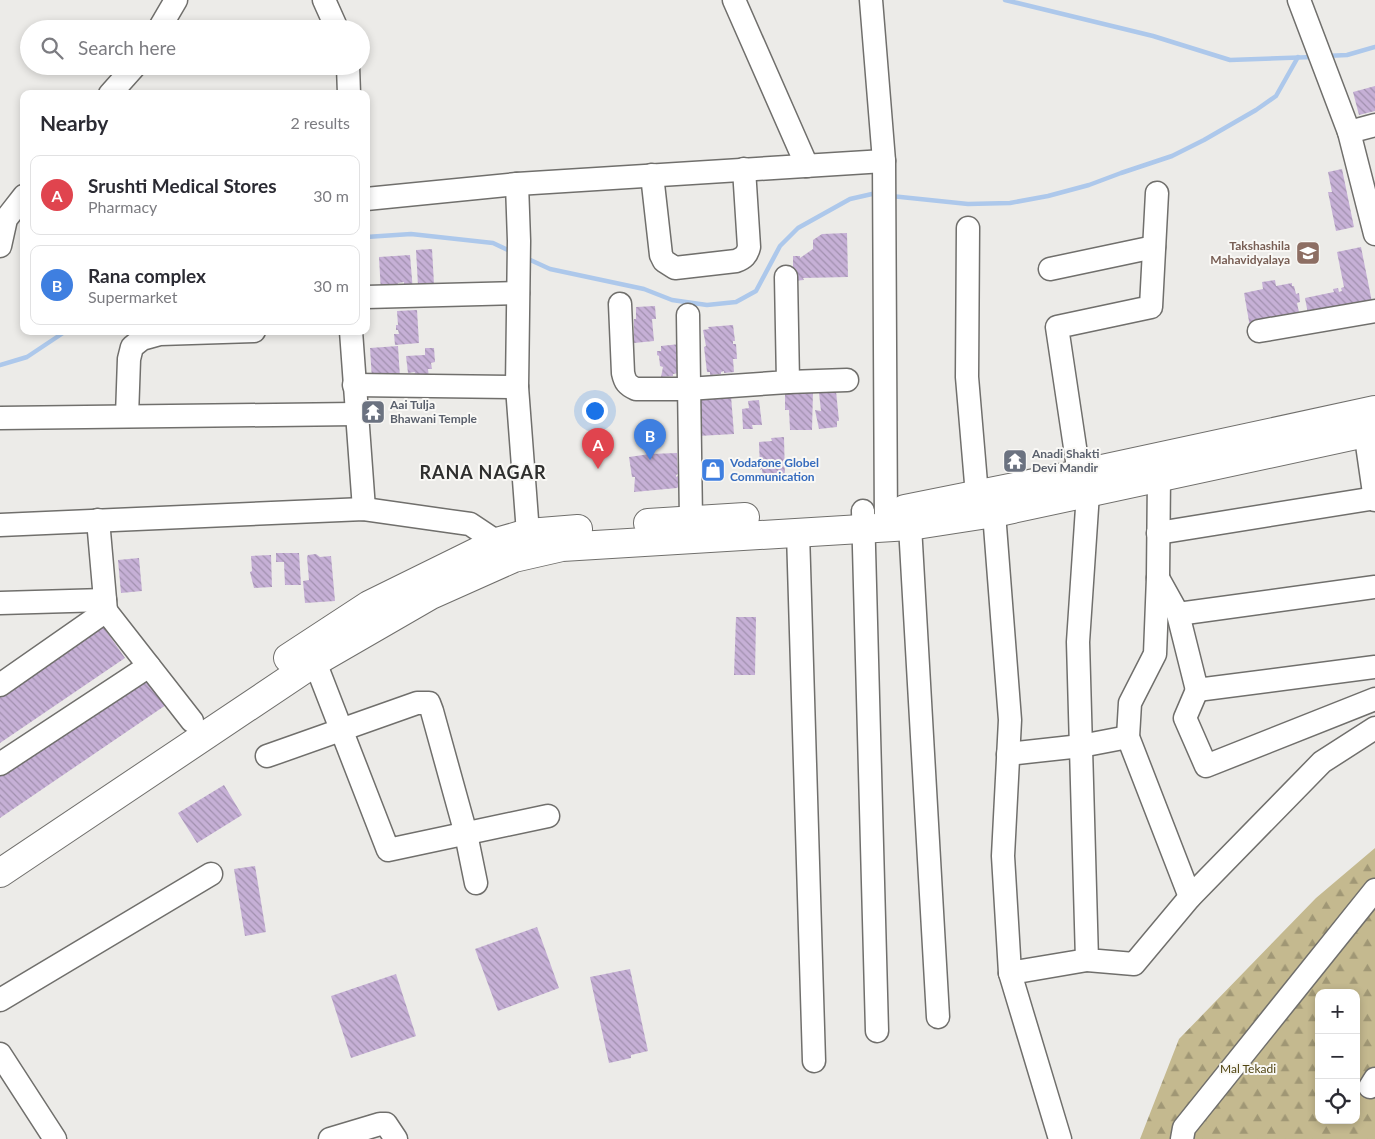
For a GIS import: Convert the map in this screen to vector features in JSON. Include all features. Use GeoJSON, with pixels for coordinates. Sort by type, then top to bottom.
{"type":"FeatureCollection","features":[{"type":"Feature","properties":{"kind":"main road"},"geometry":{"type":"LineString","coordinates":[[1084,484],[1159,476],[1369,422]]}},
{"type":"Feature","properties":{"kind":"main road"},"geometry":{"type":"LineString","coordinates":[[0,851],[192,721],[369,605],[505,550],[798,533],[882,521],[986,504],[1369,422]]}},
{"type":"Feature","properties":{"kind":"main road"},"geometry":{"type":"LineString","coordinates":[[0,873],[315,662],[431,595],[505,550],[528,533],[691,520],[882,521]]}},
{"type":"Feature","properties":{"kind":"street"},"geometry":{"type":"LineString","coordinates":[[164,20],[176,0]]}},
{"type":"Feature","properties":{"kind":"street"},"geometry":{"type":"LineString","coordinates":[[324,0],[334,20]]}},
{"type":"Feature","properties":{"kind":"street"},"geometry":{"type":"LineString","coordinates":[[734,0],[807,166]]}},
{"type":"Feature","properties":{"kind":"street"},"geometry":{"type":"LineString","coordinates":[[871,0],[884,168],[876,1030]]}},
{"type":"Feature","properties":{"kind":"street"},"geometry":{"type":"LineString","coordinates":[[1299,0],[1349,132],[1375,234]]}},
{"type":"Feature","properties":{"kind":"street"},"geometry":{"type":"LineString","coordinates":[[114,90],[127,75]]}},
{"type":"Feature","properties":{"kind":"street"},"geometry":{"type":"LineString","coordinates":[[348,75],[349,90]]}},
{"type":"Feature","properties":{"kind":"street"},"geometry":{"type":"LineString","coordinates":[[1349,132],[1375,125]]}},
{"type":"Feature","properties":{"kind":"street"},"geometry":{"type":"LineString","coordinates":[[370,199],[517,184],[652,175],[807,166],[884,168]]}},
{"type":"Feature","properties":{"kind":"street"},"geometry":{"type":"LineString","coordinates":[[652,175],[661,255],[664,261],[675,268],[736,261],[743,259],[748,253],[744,170]]}},
{"type":"Feature","properties":{"kind":"street"},"geometry":{"type":"LineString","coordinates":[[517,184],[519,242],[517,387],[528,533]]}},
{"type":"Feature","properties":{"kind":"street"},"geometry":{"type":"LineString","coordinates":[[1087,960],[1078,642],[1084,484],[1057,327],[1151,307],[1157,192]]}},
{"type":"Feature","properties":{"kind":"street"},"geometry":{"type":"LineString","coordinates":[[0,246],[10,218],[20,202]]}},
{"type":"Feature","properties":{"kind":"street"},"geometry":{"type":"LineString","coordinates":[[968,228],[967,377],[986,504],[1010,720],[1003,856],[1010,973],[1060,1139]]}},
{"type":"Feature","properties":{"kind":"street"},"geometry":{"type":"LineString","coordinates":[[1050,269],[1154,247]]}},
{"type":"Feature","properties":{"kind":"street"},"geometry":{"type":"LineString","coordinates":[[786,277],[788,382]]}},
{"type":"Feature","properties":{"kind":"street"},"geometry":{"type":"LineString","coordinates":[[370,297],[518,293]]}},
{"type":"Feature","properties":{"kind":"street"},"geometry":{"type":"LineString","coordinates":[[620,304],[625,380],[628,386],[636,389],[688,389],[847,380]]}},
{"type":"Feature","properties":{"kind":"street"},"geometry":{"type":"LineString","coordinates":[[1259,331],[1375,311]]}},
{"type":"Feature","properties":{"kind":"street"},"geometry":{"type":"LineString","coordinates":[[688,314],[691,520]]}},
{"type":"Feature","properties":{"kind":"street"},"geometry":{"type":"LineString","coordinates":[[127,416],[128,359],[132,347],[142,339],[156,335]]}},
{"type":"Feature","properties":{"kind":"street"},"geometry":{"type":"LineString","coordinates":[[351,335],[364,509]]}},
{"type":"Feature","properties":{"kind":"street"},"geometry":{"type":"LineString","coordinates":[[354,385],[517,387]]}},
{"type":"Feature","properties":{"kind":"street"},"geometry":{"type":"LineString","coordinates":[[0,418],[356,414]]}},
{"type":"Feature","properties":{"kind":"street"},"geometry":{"type":"LineString","coordinates":[[1158,533],[1375,499],[1369,422]]}},
{"type":"Feature","properties":{"kind":"street"},"geometry":{"type":"LineString","coordinates":[[1159,476],[1155,654],[1130,703],[1128,737],[1190,896]]}},
{"type":"Feature","properties":{"kind":"street"},"geometry":{"type":"LineString","coordinates":[[0,524],[364,509],[470,524],[505,550]]}},
{"type":"Feature","properties":{"kind":"street"},"geometry":{"type":"LineString","coordinates":[[98,520],[105,605],[192,721]]}},
{"type":"Feature","properties":{"kind":"street"},"geometry":{"type":"LineString","coordinates":[[882,521],[938,1017]]}},
{"type":"Feature","properties":{"kind":"street"},"geometry":{"type":"LineString","coordinates":[[798,533],[814,1061]]}},
{"type":"Feature","properties":{"kind":"street"},"geometry":{"type":"LineString","coordinates":[[1158,577],[1178,614],[1197,690],[1185,718],[1206,766],[1375,699]]}},
{"type":"Feature","properties":{"kind":"street"},"geometry":{"type":"LineString","coordinates":[[1178,614],[1375,587]]}},
{"type":"Feature","properties":{"kind":"street"},"geometry":{"type":"LineString","coordinates":[[0,604],[105,605]]}},
{"type":"Feature","properties":{"kind":"street"},"geometry":{"type":"LineString","coordinates":[[6,677],[105,605]]}},
{"type":"Feature","properties":{"kind":"street"},"geometry":{"type":"LineString","coordinates":[[315,662],[388,850],[548,816]]}},
{"type":"Feature","properties":{"kind":"street"},"geometry":{"type":"LineString","coordinates":[[0,764],[149,666]]}},
{"type":"Feature","properties":{"kind":"street"},"geometry":{"type":"LineString","coordinates":[[1197,690],[1375,667]]}},
{"type":"Feature","properties":{"kind":"street"},"geometry":{"type":"LineString","coordinates":[[267,756],[417,703],[429,704],[466,834],[476,882]]}},
{"type":"Feature","properties":{"kind":"street"},"geometry":{"type":"LineString","coordinates":[[1010,973],[1087,960],[1134,964],[1190,896],[1322,762],[1375,728]]}},
{"type":"Feature","properties":{"kind":"street"},"geometry":{"type":"LineString","coordinates":[[1008,754],[1081,746],[1128,737]]}},
{"type":"Feature","properties":{"kind":"street"},"geometry":{"type":"LineString","coordinates":[[0,1000],[211,874]]}},
{"type":"Feature","properties":{"kind":"street"},"geometry":{"type":"LineString","coordinates":[[1182,1139],[1184,1128],[1375,890]]}},
{"type":"Feature","properties":{"kind":"street"},"geometry":{"type":"LineString","coordinates":[[0,1054],[55,1139]]}},
{"type":"Feature","properties":{"kind":"street"},"geometry":{"type":"LineString","coordinates":[[330,1139],[380,1124],[386,1124],[396,1139]]}},
{"type":"Feature","properties":{"kind":"green space","name":"Mal Tekadi"},"geometry":{"type":"Polygon","coordinates":[[[1375,848],[1375,1139],[1140,1139],[1179,1039],[1316,898],[1375,848]]]}},
{"type":"Feature","properties":{"kind":"building"},"geometry":{"type":"Polygon","coordinates":[[[1375,86],[1375,111],[1359,115],[1353,92],[1375,86]]]}},
{"type":"Feature","properties":{"kind":"building"},"geometry":{"type":"Polygon","coordinates":[[[1342,169],[1354,227],[1336,231],[1328,192],[1332,192],[1328,172],[1342,169]]]}},
{"type":"Feature","properties":{"kind":"building"},"geometry":{"type":"Polygon","coordinates":[[[847,233],[848,277],[803,278],[804,280],[793,281],[793,256],[800,256],[800,258],[813,249],[813,240],[822,234],[847,233]]]}},
{"type":"Feature","properties":{"kind":"building"},"geometry":{"type":"Polygon","coordinates":[[[1361,247],[1373,307],[1309,319],[1305,298],[1334,292],[1333,289],[1338,288],[1339,292],[1344,287],[1337,252],[1361,247]]]}},
{"type":"Feature","properties":{"kind":"building"},"geometry":{"type":"Polygon","coordinates":[[[432,249],[434,284],[418,285],[416,250],[432,249]]]}},
{"type":"Feature","properties":{"kind":"building"},"geometry":{"type":"Polygon","coordinates":[[[410,255],[413,291],[405,291],[404,282],[398,283],[398,291],[381,293],[379,257],[410,255]]]}},
{"type":"Feature","properties":{"kind":"building"},"geometry":{"type":"Polygon","coordinates":[[[1275,280],[1276,286],[1292,283],[1296,294],[1299,293],[1300,302],[1297,303],[1300,317],[1250,327],[1244,293],[1263,289],[1262,282],[1275,280]]]}},
{"type":"Feature","properties":{"kind":"building"},"geometry":{"type":"Polygon","coordinates":[[[655,306],[656,319],[652,319],[654,341],[634,343],[636,307],[655,306]]]}},
{"type":"Feature","properties":{"kind":"building"},"geometry":{"type":"Polygon","coordinates":[[[417,310],[419,343],[395,345],[394,334],[399,334],[398,330],[396,330],[396,325],[398,325],[397,311],[417,310]]]}},
{"type":"Feature","properties":{"kind":"building"},"geometry":{"type":"Polygon","coordinates":[[[733,325],[735,341],[733,341],[733,344],[736,344],[737,359],[733,359],[734,372],[724,373],[724,371],[721,374],[710,375],[710,372],[707,372],[703,330],[709,329],[708,327],[733,325]]]}},
{"type":"Feature","properties":{"kind":"building"},"geometry":{"type":"Polygon","coordinates":[[[680,344],[679,373],[673,374],[673,376],[661,377],[663,367],[660,366],[657,351],[661,351],[661,346],[680,344]]]}},
{"type":"Feature","properties":{"kind":"building"},"geometry":{"type":"Polygon","coordinates":[[[398,346],[400,378],[372,380],[370,348],[398,346]]]}},
{"type":"Feature","properties":{"kind":"building"},"geometry":{"type":"Polygon","coordinates":[[[425,348],[434,348],[435,362],[431,363],[432,369],[428,369],[429,378],[414,375],[415,372],[408,373],[406,356],[425,355],[425,348]]]}},
{"type":"Feature","properties":{"kind":"building"},"geometry":{"type":"Polygon","coordinates":[[[813,391],[812,430],[790,430],[789,410],[785,410],[785,394],[813,391]]]}},
{"type":"Feature","properties":{"kind":"building"},"geometry":{"type":"Polygon","coordinates":[[[836,391],[839,421],[837,421],[837,427],[819,429],[815,410],[821,411],[819,393],[836,391]]]}},
{"type":"Feature","properties":{"kind":"building"},"geometry":{"type":"Polygon","coordinates":[[[731,396],[734,434],[698,436],[699,398],[731,396]]]}},
{"type":"Feature","properties":{"kind":"building"},"geometry":{"type":"Polygon","coordinates":[[[759,400],[762,425],[752,425],[753,429],[743,429],[742,409],[749,408],[748,401],[759,400]]]}},
{"type":"Feature","properties":{"kind":"building"},"geometry":{"type":"Polygon","coordinates":[[[784,437],[785,479],[763,481],[762,469],[760,470],[759,442],[772,441],[771,438],[784,437]]]}},
{"type":"Feature","properties":{"kind":"building"},"geometry":{"type":"Polygon","coordinates":[[[677,453],[678,474],[676,477],[678,476],[679,486],[677,488],[634,492],[635,477],[632,477],[629,457],[677,453]]]}},
{"type":"Feature","properties":{"kind":"building"},"geometry":{"type":"Polygon","coordinates":[[[276,553],[299,553],[301,585],[285,585],[284,562],[276,562],[276,553]]]}},
{"type":"Feature","properties":{"kind":"building"},"geometry":{"type":"Polygon","coordinates":[[[316,554],[320,557],[331,556],[335,601],[305,603],[303,581],[309,580],[307,557],[308,555],[316,554]]]}},
{"type":"Feature","properties":{"kind":"building"},"geometry":{"type":"Polygon","coordinates":[[[271,555],[272,587],[254,588],[250,572],[252,571],[251,556],[271,555]]]}},
{"type":"Feature","properties":{"kind":"building"},"geometry":{"type":"Polygon","coordinates":[[[139,558],[142,591],[121,593],[118,560],[139,558]]]}},
{"type":"Feature","properties":{"kind":"building"},"geometry":{"type":"Polygon","coordinates":[[[736,617],[756,617],[755,675],[734,675],[736,617]]]}},
{"type":"Feature","properties":{"kind":"building"},"geometry":{"type":"Polygon","coordinates":[[[102,625],[125,658],[0,743],[0,694],[102,625]]]}},
{"type":"Feature","properties":{"kind":"building"},"geometry":{"type":"Polygon","coordinates":[[[143,672],[166,705],[0,818],[0,769],[143,672]]]}},
{"type":"Feature","properties":{"kind":"building"},"geometry":{"type":"Polygon","coordinates":[[[224,785],[242,815],[197,843],[178,813],[224,785]]]}},
{"type":"Feature","properties":{"kind":"building"},"geometry":{"type":"Polygon","coordinates":[[[255,866],[266,932],[245,936],[234,869],[255,866]]]}},
{"type":"Feature","properties":{"kind":"building"},"geometry":{"type":"Polygon","coordinates":[[[537,927],[559,988],[498,1011],[475,949],[537,927]]]}},
{"type":"Feature","properties":{"kind":"building"},"geometry":{"type":"Polygon","coordinates":[[[630,969],[648,1051],[631,1055],[631,1058],[609,1063],[590,977],[630,969]]]}},
{"type":"Feature","properties":{"kind":"building"},"geometry":{"type":"Polygon","coordinates":[[[396,974],[416,1036],[351,1058],[331,996],[396,974]]]}},
{"type":"Feature","properties":{"kind":"waterway"},"geometry":{"type":"LineString","coordinates":[[1005,0],[1153,36],[1230,60],[1313,57]]}},
{"type":"Feature","properties":{"kind":"waterway"},"geometry":{"type":"LineString","coordinates":[[1326,56],[1347,55],[1375,47]]}},
{"type":"Feature","properties":{"kind":"waterway"},"geometry":{"type":"LineString","coordinates":[[891,196],[968,204],[1010,203],[1048,196],[1089,185],[1172,156],[1256,110],[1276,96],[1298,57]]}},
{"type":"Feature","properties":{"kind":"waterway"},"geometry":{"type":"LineString","coordinates":[[526,258],[550,269],[644,289],[672,300],[707,305],[736,302],[756,291],[780,246],[798,228],[850,199],[872,194],[879,195]]}},
{"type":"Feature","properties":{"kind":"waterway"},"geometry":{"type":"LineString","coordinates":[[370,237],[411,234],[493,243],[512,252]]}},
{"type":"Feature","properties":{"kind":"waterway"},"geometry":{"type":"LineString","coordinates":[[0,365],[27,357],[60,335]]}},
{"type":"Feature","properties":{"kind":"place","name":"Takshashila Mahavidyalaya"},"geometry":{"type":"Point","coordinates":[1308,253]}},
{"type":"Feature","properties":{"kind":"place","name":"Aai Tulja Bhawani Temple"},"geometry":{"type":"Point","coordinates":[373,412]}},
{"type":"Feature","properties":{"kind":"place","name":"Rana complex"},"geometry":{"type":"Point","coordinates":[650,460]}},
{"type":"Feature","properties":{"kind":"place","name":"Anadi Shakti Devi Mandir"},"geometry":{"type":"Point","coordinates":[1015,461]}},
{"type":"Feature","properties":{"kind":"place","name":"Srushti Medical Stores"},"geometry":{"type":"Point","coordinates":[598,469]}},
{"type":"Feature","properties":{"kind":"place","name":"Vodafone Globel Communication"},"geometry":{"type":"Point","coordinates":[713,470]}},
{"type":"Feature","properties":{"kind":"district","name":"RANA NAGAR"},"geometry":{"type":"Point","coordinates":[483,473]}}]}
